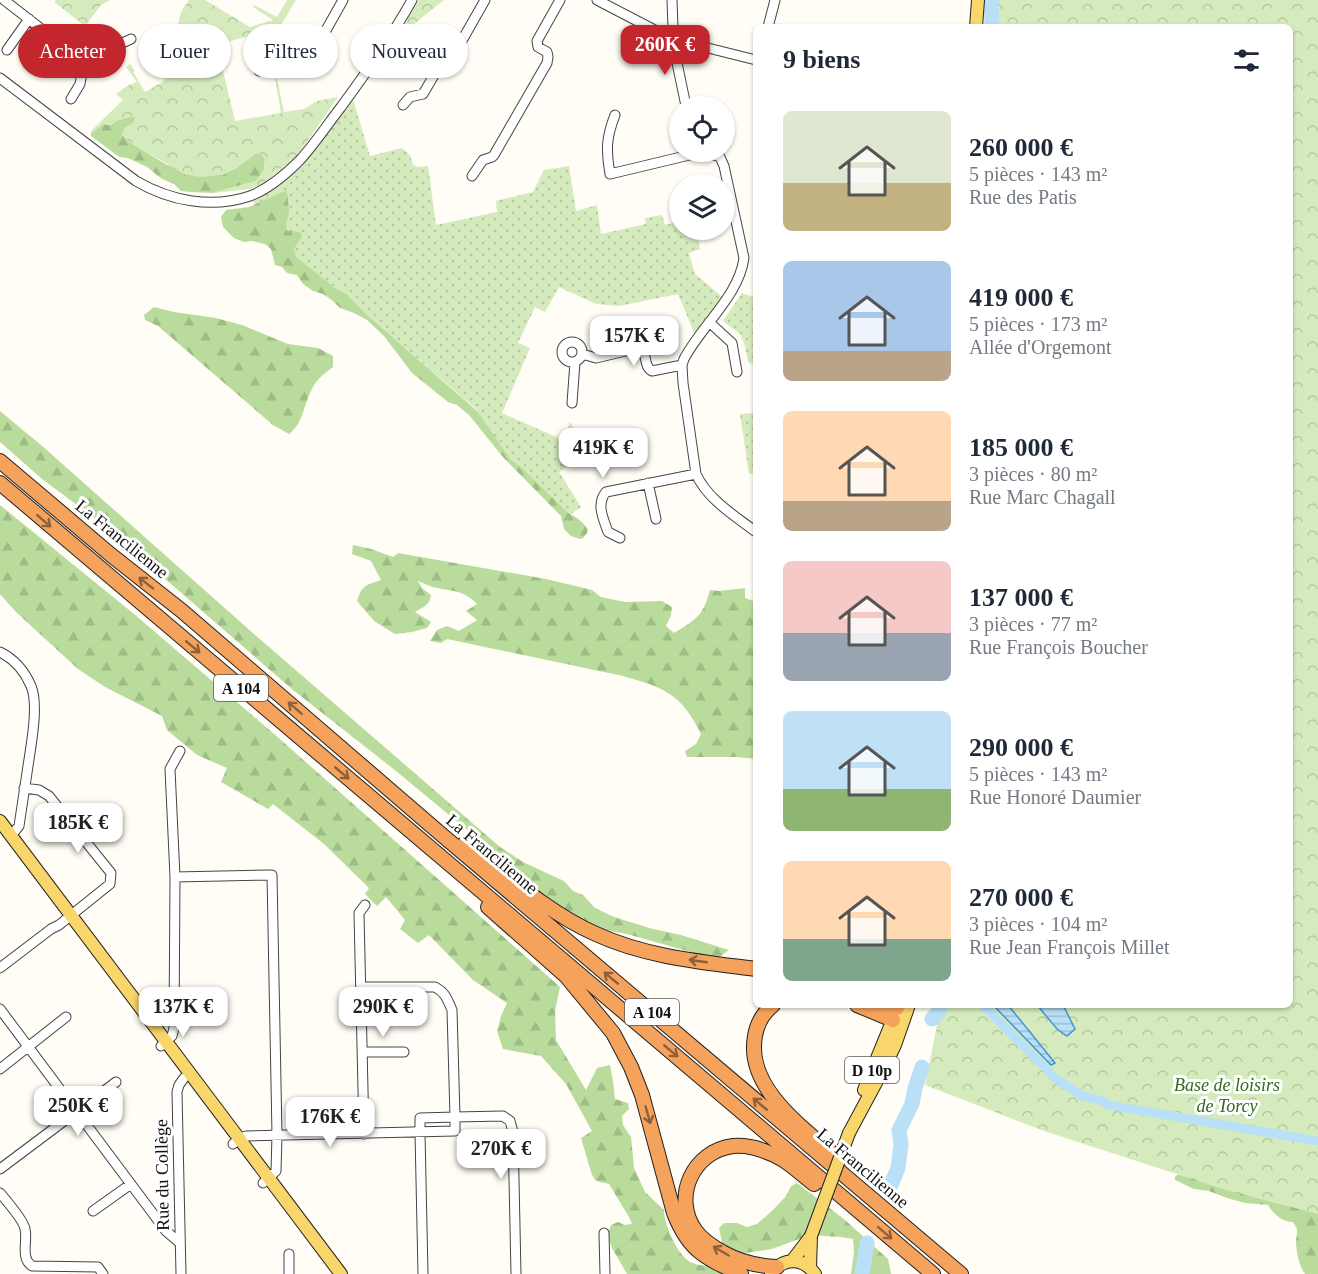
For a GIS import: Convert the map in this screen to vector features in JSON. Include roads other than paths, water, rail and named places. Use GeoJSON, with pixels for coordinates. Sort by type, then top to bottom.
{"type":"FeatureCollection","features":[{"type":"Feature","properties":{"kind":"highway","name":"La Francilienne"},"geometry":{"type":"LineString","coordinates":[[0,461],[111,555],[182,611],[435,829],[961,1274]]}},
{"type":"Feature","properties":{"kind":"highway","name":"La Francilienne"},"geometry":{"type":"LineString","coordinates":[[0,483],[933,1274]]}},
{"type":"Feature","properties":{"kind":"highway"},"geometry":{"type":"LineString","coordinates":[[435,829],[456,835],[561,916],[597,935],[616,943],[664,956],[753,969]]}},
{"type":"Feature","properties":{"kind":"highway"},"geometry":{"type":"LineString","coordinates":[[483,891],[487,907],[566,976],[613,1033],[636,1078],[647,1110],[680,1229],[696,1250],[741,1274]]}},
{"type":"Feature","properties":{"kind":"highway"},"geometry":{"type":"LineString","coordinates":[[770,1008],[760,1022],[754,1041],[757,1066],[762,1080],[781,1107],[861,1178],[868,1196]]}},
{"type":"Feature","properties":{"kind":"highway"},"geometry":{"type":"LineString","coordinates":[[873,1008],[899,1013]]}},
{"type":"Feature","properties":{"kind":"highway"},"geometry":{"type":"LineString","coordinates":[[774,1270],[728,1255],[695,1230],[688,1214],[685,1197],[689,1180],[700,1162],[725,1148],[748,1147],[770,1153],[787,1163],[820,1189],[841,1195]]}},
{"type":"Feature","properties":{"kind":"main road"},"geometry":{"type":"LineString","coordinates":[[976,24],[978,0]]}},
{"type":"Feature","properties":{"kind":"main road"},"geometry":{"type":"LineString","coordinates":[[0,821],[6,835],[236,1141]]}},
{"type":"Feature","properties":{"kind":"main road","name":"D 10p"},"geometry":{"type":"LineString","coordinates":[[792,1261],[811,1236],[849,1132],[885,1066],[899,1013]]}},
{"type":"Feature","properties":{"kind":"main road"},"geometry":{"type":"LineString","coordinates":[[164,1043],[184,1078],[341,1274]]}},
{"type":"Feature","properties":{"kind":"main road"},"geometry":{"type":"LineString","coordinates":[[267,1180],[333,1274]]}},
{"type":"Feature","properties":{"kind":"main road","name":"D 10p"},"geometry":{"type":"LineString","coordinates":[[811,1236],[812,1271]]}},
{"type":"Feature","properties":{"kind":"main road"},"geometry":{"type":"LineString","coordinates":[[774,1270],[785,1262],[792,1261],[803,1263],[812,1271]]}},
{"type":"Feature","properties":{"kind":"street"},"geometry":{"type":"LineString","coordinates":[[4,0],[36,24]]}},
{"type":"Feature","properties":{"kind":"street"},"geometry":{"type":"LineString","coordinates":[[330,24],[343,0]]}},
{"type":"Feature","properties":{"kind":"street"},"geometry":{"type":"LineString","coordinates":[[0,78],[136,181],[152,190],[189,201],[230,200],[251,196],[286,173],[298,162],[364,75],[412,0]]}},
{"type":"Feature","properties":{"kind":"street"},"geometry":{"type":"LineString","coordinates":[[403,105],[410,97],[423,94],[450,48],[460,44],[485,0]]}},
{"type":"Feature","properties":{"kind":"street"},"geometry":{"type":"LineString","coordinates":[[472,176],[483,160],[492,158],[494,155],[547,63],[547,52],[538,47],[537,41],[560,0]]}},
{"type":"Feature","properties":{"kind":"street"},"geometry":{"type":"LineString","coordinates":[[597,0],[672,39],[753,59]]}},
{"type":"Feature","properties":{"kind":"street"},"geometry":{"type":"LineString","coordinates":[[672,0],[672,39],[684,96]]}},
{"type":"Feature","properties":{"kind":"street"},"geometry":{"type":"LineString","coordinates":[[769,24],[775,0]]}},
{"type":"Feature","properties":{"kind":"street"},"geometry":{"type":"LineString","coordinates":[[7,50],[30,19]]}},
{"type":"Feature","properties":{"kind":"street"},"geometry":{"type":"LineString","coordinates":[[126,41],[131,39]]}},
{"type":"Feature","properties":{"kind":"street"},"geometry":{"type":"LineString","coordinates":[[71,99],[81,78]]}},
{"type":"Feature","properties":{"kind":"street"},"geometry":{"type":"LineString","coordinates":[[615,115],[609,132],[610,174],[669,160]]}},
{"type":"Feature","properties":{"kind":"street"},"geometry":{"type":"LineString","coordinates":[[722,162],[742,245],[743,266],[710,322],[688,351],[682,365],[682,383],[696,474],[700,484],[712,497],[753,530]]}},
{"type":"Feature","properties":{"kind":"street"},"geometry":{"type":"LineString","coordinates":[[710,322],[732,343],[737,372]]}},
{"type":"Feature","properties":{"kind":"street"},"geometry":{"type":"LineString","coordinates":[[572,403],[578,358],[596,358],[638,348],[644,352],[648,368],[652,371],[682,365]]}},
{"type":"Feature","properties":{"kind":"street"},"geometry":{"type":"LineString","coordinates":[[620,538],[608,532],[600,506],[606,492],[696,474]]}},
{"type":"Feature","properties":{"kind":"street"},"geometry":{"type":"LineString","coordinates":[[648,483],[656,519]]}},
{"type":"Feature","properties":{"kind":"street"},"geometry":{"type":"LineString","coordinates":[[0,652],[8,656],[24,672],[32,688],[34,708],[19,826],[6,835]]}},
{"type":"Feature","properties":{"kind":"street"},"geometry":{"type":"LineString","coordinates":[[164,1043],[172,1036],[174,1028],[175,877],[170,769],[180,751]]}},
{"type":"Feature","properties":{"kind":"street"},"geometry":{"type":"LineString","coordinates":[[0,968],[110,884],[111,873],[49,795],[39,790],[24,788]]}},
{"type":"Feature","properties":{"kind":"street"},"geometry":{"type":"LineString","coordinates":[[175,877],[272,875],[277,1135],[276,1171],[267,1180]]}},
{"type":"Feature","properties":{"kind":"street"},"geometry":{"type":"LineString","coordinates":[[364,1134],[359,913],[365,905]]}},
{"type":"Feature","properties":{"kind":"street"},"geometry":{"type":"LineString","coordinates":[[236,1141],[246,1136],[455,1131],[452,1010],[442,991],[435,987],[361,987]]}},
{"type":"Feature","properties":{"kind":"street"},"geometry":{"type":"LineString","coordinates":[[0,1009],[166,1231],[180,1243]]}},
{"type":"Feature","properties":{"kind":"street"},"geometry":{"type":"LineString","coordinates":[[0,1069],[66,1017]]}},
{"type":"Feature","properties":{"kind":"street"},"geometry":{"type":"LineString","coordinates":[[362,1052],[404,1052]]}},
{"type":"Feature","properties":{"kind":"street","name":"Rue du Collège"},"geometry":{"type":"LineString","coordinates":[[181,1274],[177,1092],[184,1078]]}},
{"type":"Feature","properties":{"kind":"street"},"geometry":{"type":"LineString","coordinates":[[0,1169],[116,1082]]}},
{"type":"Feature","properties":{"kind":"street"},"geometry":{"type":"LineString","coordinates":[[423,1274],[420,1118],[503,1116],[510,1121],[513,1132],[516,1274]]}},
{"type":"Feature","properties":{"kind":"street"},"geometry":{"type":"LineString","coordinates":[[93,1211],[131,1184]]}},
{"type":"Feature","properties":{"kind":"street"},"geometry":{"type":"LineString","coordinates":[[0,1193],[26,1227],[28,1263],[32,1266],[98,1267],[103,1274]]}},
{"type":"Feature","properties":{"kind":"street"},"geometry":{"type":"LineString","coordinates":[[604,1233],[605,1274]]}},
{"type":"Feature","properties":{"kind":"street"},"geometry":{"type":"LineString","coordinates":[[289,1254],[289,1274]]}},
{"type":"Feature","properties":{"kind":"water"},"geometry":{"type":"Polygon","coordinates":[[[996,1008],[1010,1008],[1055,1063],[1051,1065],[996,1008]]]}},
{"type":"Feature","properties":{"kind":"water"},"geometry":{"type":"Polygon","coordinates":[[[1040,1008],[1064,1008],[1075,1029],[1067,1036],[1057,1029],[1040,1008]]]}},
{"type":"Feature","properties":{"kind":"waterway"},"geometry":{"type":"LineString","coordinates":[[991,0],[992,24]]}},
{"type":"Feature","properties":{"kind":"waterway"},"geometry":{"type":"LineString","coordinates":[[932,1019],[940,1008]]}},
{"type":"Feature","properties":{"kind":"waterway"},"geometry":{"type":"LineString","coordinates":[[986,1008],[1057,1080],[1082,1096],[1103,1101],[1108,1105],[1318,1141]]}},
{"type":"Feature","properties":{"kind":"waterway"},"geometry":{"type":"LineString","coordinates":[[891,1185],[898,1168],[901,1145],[899,1130],[912,1104],[922,1067]]}},
{"type":"Feature","properties":{"kind":"waterway"},"geometry":{"type":"LineString","coordinates":[[862,1274],[867,1243]]}},
{"type":"Feature","properties":{"kind":"park label","name":"Base de loisirs de Torcy"},"geometry":{"type":"Point","coordinates":[1227,1095]}}]}
